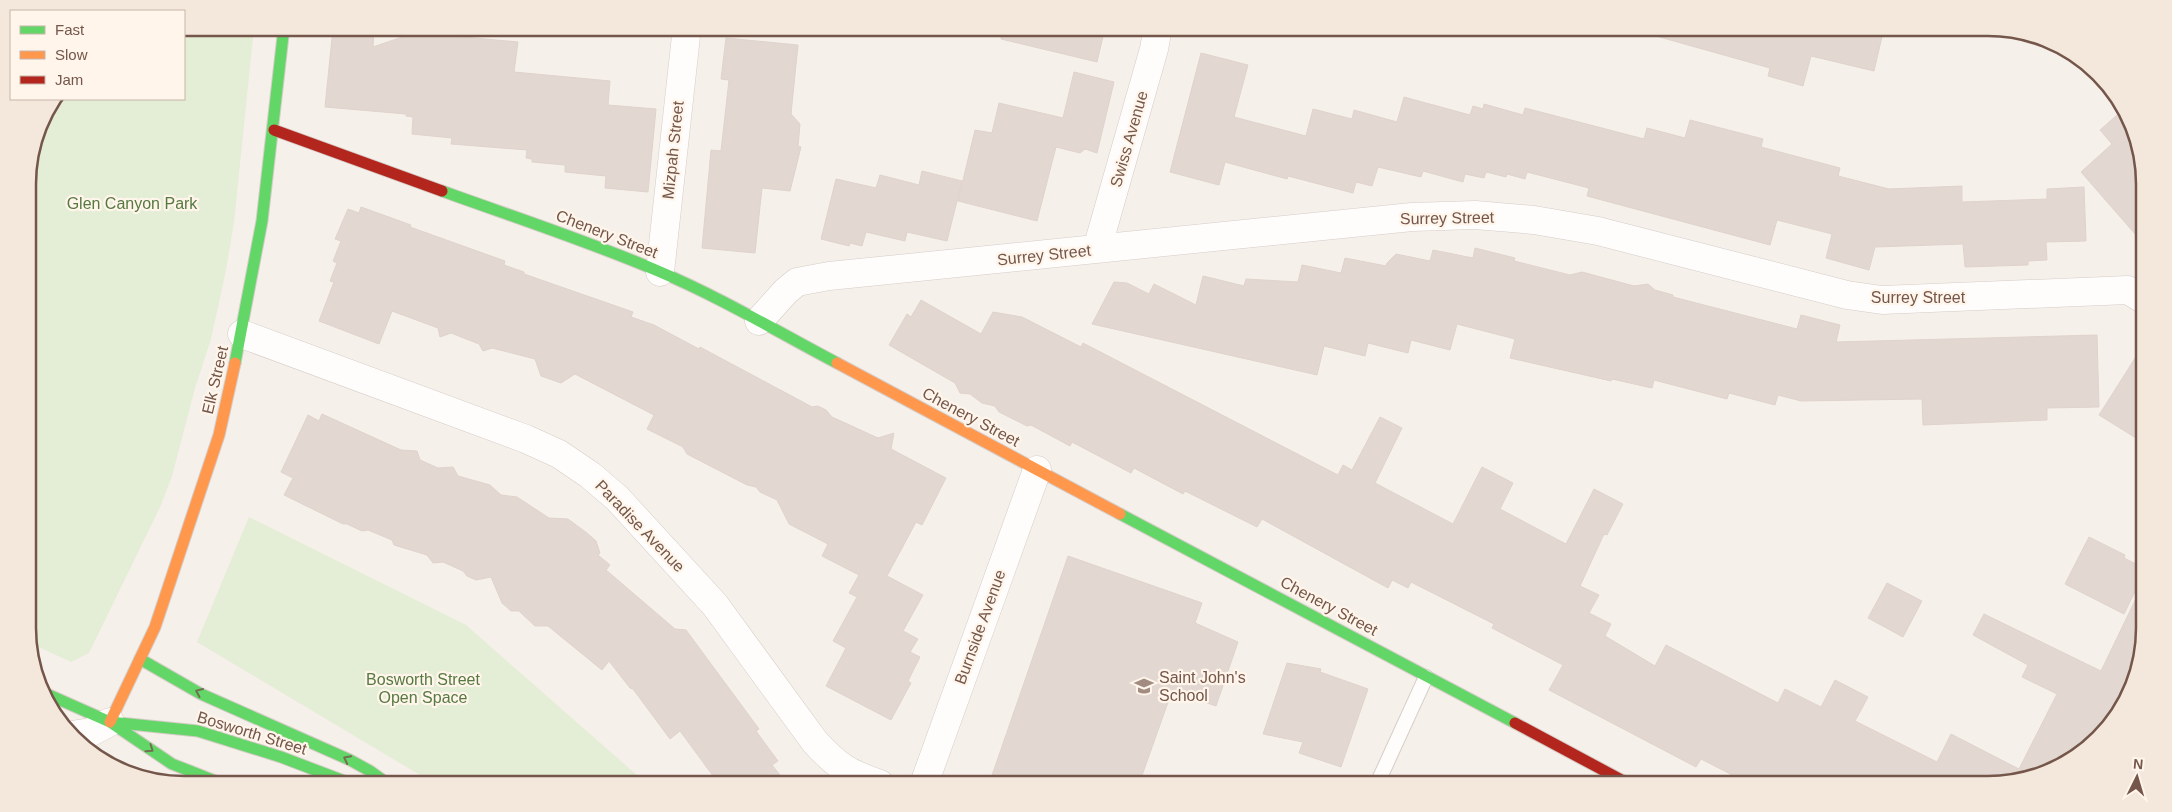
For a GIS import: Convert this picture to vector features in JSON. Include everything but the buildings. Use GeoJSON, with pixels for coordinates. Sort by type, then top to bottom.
{"type":"FeatureCollection","features":[{"type":"Feature","properties":{"kind":"street","name":"Swiss Avenue"},"geometry":{"type":"LineString","coordinates":[[1097,249],[1156,36]]}},
{"type":"Feature","properties":{"kind":"street","name":"Elk Street"},"geometry":{"type":"LineString","coordinates":[[110,722],[155,627],[219,435],[242,334],[262,221],[274,130],[283,37]]}},
{"type":"Feature","properties":{"kind":"street","name":"Mizpah Street"},"geometry":{"type":"LineString","coordinates":[[660,272],[686,37]]}},
{"type":"Feature","properties":{"kind":"street","name":"Chenery Street"},"geometry":{"type":"LineString","coordinates":[[274,130],[602,248],[660,272],[759,321],[1612,775]]}},
{"type":"Feature","properties":{"kind":"street","name":"Surrey Street"},"geometry":{"type":"LineString","coordinates":[[759,321],[786,291],[797,282],[829,276],[1412,217],[1475,215],[1534,220],[1598,231],[1847,295],[1882,300],[2136,289]]}},
{"type":"Feature","properties":{"kind":"street","name":"Paradise Avenue"},"geometry":{"type":"LineString","coordinates":[[242,334],[526,439],[559,454],[590,475],[617,498],[714,605],[824,752],[841,768],[857,776]]}},
{"type":"Feature","properties":{"kind":"street","name":"Burnside Avenue"},"geometry":{"type":"LineString","coordinates":[[927,776],[1037,470]]}},
{"type":"Feature","properties":{"kind":"street"},"geometry":{"type":"LineString","coordinates":[[140,659],[169,679],[328,750],[379,776]]}},
{"type":"Feature","properties":{"kind":"street","name":"Bosworth Street"},"geometry":{"type":"LineString","coordinates":[[55,698],[110,722],[172,764],[203,776]]}},
{"type":"Feature","properties":{"kind":"street"},"geometry":{"type":"LineString","coordinates":[[82,734],[91,732],[110,722]]}},
{"type":"Feature","properties":{"kind":"street","name":"Bosworth Street"},"geometry":{"type":"LineString","coordinates":[[110,722],[198,731],[281,757],[331,776]]}},
{"type":"Feature","properties":{"kind":"lane"},"geometry":{"type":"LineString","coordinates":[[1381,775],[1426,676]]}},
{"type":"Feature","properties":{"kind":"green space","name":"Glen Canyon Park"},"geometry":{"type":"Polygon","coordinates":[[[185,37],[253,37],[234,222],[226,270],[211,339],[195,388],[172,476],[161,505],[89,653],[71,662],[38,647],[36,628],[37,174],[41,146],[56,110],[63,100],[185,100],[185,37]]]}},
{"type":"Feature","properties":{"kind":"green space","name":"Bosworth Street Open Space"},"geometry":{"type":"Polygon","coordinates":[[[249,517],[466,625],[638,776],[421,776],[197,642],[249,517]]]}},
{"type":"Feature","properties":{"kind":"traffic: fast"},"geometry":{"type":"LineString","coordinates":[[235,363],[262,221],[283,37]]}},
{"type":"Feature","properties":{"kind":"traffic: fast"},"geometry":{"type":"LineString","coordinates":[[442,191],[578,239],[681,281],[837,363]]}},
{"type":"Feature","properties":{"kind":"traffic: fast"},"geometry":{"type":"LineString","coordinates":[[1120,514],[1515,723]]}},
{"type":"Feature","properties":{"kind":"traffic: fast"},"geometry":{"type":"LineString","coordinates":[[140,659],[201,694],[350,760],[377,776]]}},
{"type":"Feature","properties":{"kind":"traffic: fast"},"geometry":{"type":"LineString","coordinates":[[54,697],[110,722],[172,764],[203,776]]}},
{"type":"Feature","properties":{"kind":"traffic: fast"},"geometry":{"type":"LineString","coordinates":[[110,722],[198,731],[281,757],[331,776]]}},
{"type":"Feature","properties":{"kind":"traffic: slow"},"geometry":{"type":"LineString","coordinates":[[110,722],[155,627],[219,435],[235,363]]}},
{"type":"Feature","properties":{"kind":"traffic: slow"},"geometry":{"type":"LineString","coordinates":[[837,363],[1120,514]]}},
{"type":"Feature","properties":{"kind":"traffic: jam"},"geometry":{"type":"LineString","coordinates":[[274,130],[442,191]]}},
{"type":"Feature","properties":{"kind":"traffic: jam"},"geometry":{"type":"LineString","coordinates":[[1515,723],[1613,775]]}},
{"type":"Feature","properties":{"kind":"place","name":"Saint John's School"},"geometry":{"type":"Point","coordinates":[1144,686]}}]}
